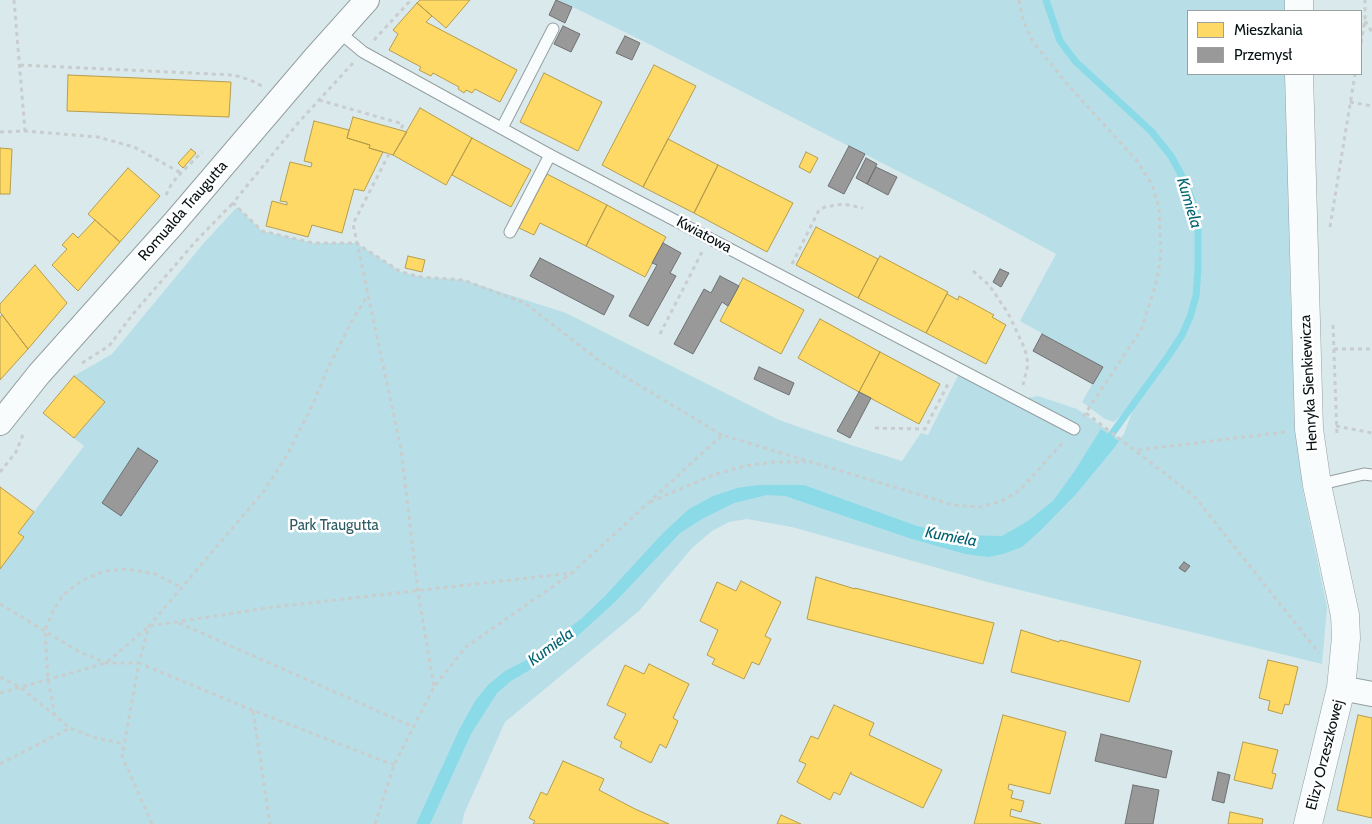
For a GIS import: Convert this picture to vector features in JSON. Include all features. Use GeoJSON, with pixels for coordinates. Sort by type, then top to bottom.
{"type":"FeatureCollection","features":[{"type":"Feature","properties":{"kind":"street","name":"Romualda Traugutta"},"geometry":{"type":"LineString","coordinates":[[0,423],[39,374],[180,216],[367,0]]}},
{"type":"Feature","properties":{"kind":"street","name":"Henryka Sienkiewicza"},"geometry":{"type":"LineString","coordinates":[[1299,75],[1299,430],[1328,482],[1345,615],[1346,638],[1341,688]]}},
{"type":"Feature","properties":{"kind":"street","name":"Elizy Orzeszkowej"},"geometry":{"type":"LineString","coordinates":[[1308,824],[1341,688],[1372,694]]}},
{"type":"Feature","properties":{"kind":"lane"},"geometry":{"type":"LineString","coordinates":[[502,128],[553,29]]}},
{"type":"Feature","properties":{"kind":"lane","name":"Kwiatowa"},"geometry":{"type":"LineString","coordinates":[[338,32],[363,52],[550,155],[1074,430]]}},
{"type":"Feature","properties":{"kind":"lane"},"geometry":{"type":"LineString","coordinates":[[510,232],[550,155]]}},
{"type":"Feature","properties":{"kind":"lane"},"geometry":{"type":"LineString","coordinates":[[1328,482],[1364,474],[1372,475]]}},
{"type":"Feature","properties":{"kind":"path"},"geometry":{"type":"LineString","coordinates":[[14,0],[25,131]]}},
{"type":"Feature","properties":{"kind":"path"},"geometry":{"type":"LineString","coordinates":[[75,368],[109,346],[133,314],[196,241],[233,202],[319,100],[411,0]]}},
{"type":"Feature","properties":{"kind":"path"},"geometry":{"type":"LineString","coordinates":[[233,202],[262,231],[313,243],[356,243],[400,272],[421,277],[463,280],[525,303],[602,363],[722,435],[954,505],[981,507],[1004,500],[1020,490],[1074,430],[1138,336],[1157,280],[1161,253],[1159,208],[1152,184],[1137,162],[1068,85],[1033,42],[1023,20],[1019,0]]}},
{"type":"Feature","properties":{"kind":"path"},"geometry":{"type":"LineString","coordinates":[[1362,37],[1365,20],[1365,0]]}},
{"type":"Feature","properties":{"kind":"path"},"geometry":{"type":"LineString","coordinates":[[1365,20],[1372,32]]}},
{"type":"Feature","properties":{"kind":"path"},"geometry":{"type":"LineString","coordinates":[[20,65],[234,75],[266,88]]}},
{"type":"Feature","properties":{"kind":"path"},"geometry":{"type":"LineString","coordinates":[[1329,229],[1355,75]]}},
{"type":"Feature","properties":{"kind":"path"},"geometry":{"type":"LineString","coordinates":[[319,100],[403,124],[401,130]]}},
{"type":"Feature","properties":{"kind":"path"},"geometry":{"type":"LineString","coordinates":[[1350,102],[1372,106]]}},
{"type":"Feature","properties":{"kind":"path"},"geometry":{"type":"LineString","coordinates":[[0,132],[25,131],[98,137],[134,147],[180,173]]}},
{"type":"Feature","properties":{"kind":"path"},"geometry":{"type":"LineString","coordinates":[[388,154],[352,224],[401,449],[418,592],[434,687]]}},
{"type":"Feature","properties":{"kind":"path"},"geometry":{"type":"LineString","coordinates":[[785,278],[819,210],[843,204],[863,208]]}},
{"type":"Feature","properties":{"kind":"path"},"geometry":{"type":"LineString","coordinates":[[660,334],[710,238]]}},
{"type":"Feature","properties":{"kind":"path"},"geometry":{"type":"LineString","coordinates":[[973,271],[989,285],[1008,313],[1025,348],[1028,364],[1018,400]]}},
{"type":"Feature","properties":{"kind":"path"},"geometry":{"type":"LineString","coordinates":[[106,663],[149,626],[264,491],[287,455],[311,408],[328,368],[353,319],[368,295]]}},
{"type":"Feature","properties":{"kind":"path"},"geometry":{"type":"LineString","coordinates":[[1328,482],[1337,426],[1333,321]]}},
{"type":"Feature","properties":{"kind":"path"},"geometry":{"type":"LineString","coordinates":[[1334,349],[1372,348]]}},
{"type":"Feature","properties":{"kind":"path"},"geometry":{"type":"LineString","coordinates":[[876,428],[925,429],[957,368]]}},
{"type":"Feature","properties":{"kind":"path"},"geometry":{"type":"LineString","coordinates":[[1086,413],[1137,450],[1194,496],[1218,523],[1318,652]]}},
{"type":"Feature","properties":{"kind":"path"},"geometry":{"type":"LineString","coordinates":[[1137,450],[1337,426],[1372,433]]}},
{"type":"Feature","properties":{"kind":"path"},"geometry":{"type":"LineString","coordinates":[[0,472],[16,452],[26,428]]}},
{"type":"Feature","properties":{"kind":"path"},"geometry":{"type":"LineString","coordinates":[[375,824],[394,765],[434,687],[466,647],[572,573],[722,435]]}},
{"type":"Feature","properties":{"kind":"path"},"geometry":{"type":"LineString","coordinates":[[647,504],[714,475],[744,466],[776,462],[811,462]]}},
{"type":"Feature","properties":{"kind":"path"},"geometry":{"type":"LineString","coordinates":[[55,716],[48,679],[46,630],[52,613],[62,596],[81,581],[105,571],[127,569],[155,574],[181,588]]}},
{"type":"Feature","properties":{"kind":"path"},"geometry":{"type":"LineString","coordinates":[[149,626],[274,607],[572,573]]}},
{"type":"Feature","properties":{"kind":"path"},"geometry":{"type":"LineString","coordinates":[[0,604],[78,650],[106,663]]}},
{"type":"Feature","properties":{"kind":"path"},"geometry":{"type":"LineString","coordinates":[[177,622],[414,728]]}},
{"type":"Feature","properties":{"kind":"path"},"geometry":{"type":"LineString","coordinates":[[149,626],[139,663],[122,756],[152,824]]}},
{"type":"Feature","properties":{"kind":"path"},"geometry":{"type":"LineString","coordinates":[[0,693],[106,663],[139,663],[252,710],[394,765]]}},
{"type":"Feature","properties":{"kind":"path"},"geometry":{"type":"LineString","coordinates":[[0,677],[20,687],[70,728],[92,737],[124,744]]}},
{"type":"Feature","properties":{"kind":"path"},"geometry":{"type":"LineString","coordinates":[[252,710],[270,824]]}},
{"type":"Feature","properties":{"kind":"path"},"geometry":{"type":"LineString","coordinates":[[0,764],[70,728]]}},
{"type":"Feature","properties":{"kind":"green space","name":"Park Traugutta"},"geometry":{"type":"Polygon","coordinates":[[[558,0],[1286,0],[1286,10],[1187,10],[1187,75],[1287,75],[1290,285],[1294,386],[1303,491],[1327,607],[1322,664],[991,583],[792,527],[747,519],[729,522],[712,531],[692,548],[639,611],[505,722],[464,814],[462,824],[0,824],[0,569],[24,537],[18,533],[84,446],[74,438],[104,402],[74,376],[112,354],[203,244],[237,207],[262,231],[313,243],[356,243],[401,272],[421,277],[463,280],[566,313],[779,420],[902,461],[921,433],[928,435],[961,370],[1017,400],[1038,396],[1077,409],[1120,439],[1124,434],[1136,401],[1114,422],[1105,419],[1082,402],[1102,367],[1020,321],[1056,254],[984,215],[635,37],[558,0]]]}},
{"type":"Feature","properties":{"kind":"water"},"geometry":{"type":"Polygon","coordinates":[[[1101,429],[1119,441],[1114,448],[1077,493],[1041,530],[1022,547],[1003,554],[989,557],[965,554],[912,539],[785,496],[767,495],[734,503],[702,519],[680,533],[617,600],[572,641],[545,661],[511,681],[497,693],[471,734],[430,824],[416,824],[459,730],[475,701],[488,685],[505,671],[536,655],[581,619],[663,533],[689,509],[713,496],[737,488],[758,485],[804,485],[917,526],[958,535],[1002,536],[1028,521],[1053,501],[1101,429]]]}},
{"type":"Feature","properties":{"kind":"building: Mieszkania"},"geometry":{"type":"Polygon","coordinates":[[[420,0],[470,0],[446,28],[417,3],[420,0]]]}},
{"type":"Feature","properties":{"kind":"building: Mieszkania"},"geometry":{"type":"Polygon","coordinates":[[[417,3],[432,16],[426,22],[517,70],[500,102],[475,89],[472,93],[466,90],[464,93],[458,89],[459,87],[433,73],[431,76],[419,70],[421,67],[389,50],[398,34],[393,30],[417,3]]]}},
{"type":"Feature","properties":{"kind":"building: Mieszkania"},"geometry":{"type":"Polygon","coordinates":[[[654,65],[696,86],[643,187],[602,165],[654,65]]]}},
{"type":"Feature","properties":{"kind":"building: Mieszkania"},"geometry":{"type":"Polygon","coordinates":[[[544,73],[602,102],[578,151],[520,122],[544,73]]]}},
{"type":"Feature","properties":{"kind":"building: Mieszkania"},"geometry":{"type":"Polygon","coordinates":[[[68,75],[231,82],[229,117],[67,111],[68,75]]]}},
{"type":"Feature","properties":{"kind":"building: Mieszkania"},"geometry":{"type":"Polygon","coordinates":[[[420,108],[472,138],[446,185],[393,155],[420,108]]]}},
{"type":"Feature","properties":{"kind":"building: Mieszkania"},"geometry":{"type":"Polygon","coordinates":[[[353,117],[407,132],[393,155],[369,148],[370,145],[347,138],[353,117]]]}},
{"type":"Feature","properties":{"kind":"building: Mieszkania"},"geometry":{"type":"Polygon","coordinates":[[[314,121],[349,130],[347,138],[370,145],[369,148],[383,152],[364,191],[354,189],[342,233],[312,225],[308,237],[266,226],[272,201],[287,205],[287,202],[280,201],[290,162],[311,167],[312,163],[304,161],[314,121]]]}},
{"type":"Feature","properties":{"kind":"building: Mieszkania"},"geometry":{"type":"Polygon","coordinates":[[[472,138],[531,170],[511,207],[452,175],[472,138]]]}},
{"type":"Feature","properties":{"kind":"building: Mieszkania"},"geometry":{"type":"Polygon","coordinates":[[[668,139],[718,165],[694,213],[643,187],[668,139]]]}},
{"type":"Feature","properties":{"kind":"building: Mieszkania"},"geometry":{"type":"Polygon","coordinates":[[[0,148],[12,149],[10,194],[0,194],[0,148]]]}},
{"type":"Feature","properties":{"kind":"building: Mieszkania"},"geometry":{"type":"Polygon","coordinates":[[[191,149],[196,153],[183,168],[178,163],[191,149]]]}},
{"type":"Feature","properties":{"kind":"building: Mieszkania"},"geometry":{"type":"Polygon","coordinates":[[[806,152],[818,158],[810,173],[799,167],[806,152]]]}},
{"type":"Feature","properties":{"kind":"building: Mieszkania"},"geometry":{"type":"Polygon","coordinates":[[[718,165],[793,203],[767,252],[694,213],[718,165]]]}},
{"type":"Feature","properties":{"kind":"building: Mieszkania"},"geometry":{"type":"Polygon","coordinates":[[[128,168],[160,196],[120,242],[88,214],[128,168]]]}},
{"type":"Feature","properties":{"kind":"building: Mieszkania"},"geometry":{"type":"Polygon","coordinates":[[[547,174],[607,205],[586,246],[540,223],[534,235],[519,228],[547,174]]]}},
{"type":"Feature","properties":{"kind":"building: Mieszkania"},"geometry":{"type":"Polygon","coordinates":[[[607,205],[666,237],[645,277],[586,246],[607,205]]]}},
{"type":"Feature","properties":{"kind":"building: Mieszkania"},"geometry":{"type":"Polygon","coordinates":[[[95,220],[120,242],[78,291],[52,265],[67,249],[62,245],[73,233],[78,238],[95,220]]]}},
{"type":"Feature","properties":{"kind":"building: Mieszkania"},"geometry":{"type":"Polygon","coordinates":[[[816,227],[878,259],[858,298],[796,265],[816,227]]]}},
{"type":"Feature","properties":{"kind":"building: Mieszkania"},"geometry":{"type":"Polygon","coordinates":[[[408,256],[425,260],[422,272],[405,268],[408,256]]]}},
{"type":"Feature","properties":{"kind":"building: Mieszkania"},"geometry":{"type":"Polygon","coordinates":[[[880,256],[948,292],[926,333],[858,298],[880,256]]]}},
{"type":"Feature","properties":{"kind":"building: Mieszkania"},"geometry":{"type":"Polygon","coordinates":[[[35,265],[67,303],[28,349],[0,312],[0,304],[35,265]]]}},
{"type":"Feature","properties":{"kind":"building: Mieszkania"},"geometry":{"type":"Polygon","coordinates":[[[743,278],[804,310],[781,354],[720,321],[743,278]]]}},
{"type":"Feature","properties":{"kind":"building: Mieszkania"},"geometry":{"type":"Polygon","coordinates":[[[947,294],[958,300],[959,296],[994,315],[992,317],[1006,325],[986,364],[926,333],[947,294]]]}},
{"type":"Feature","properties":{"kind":"building: Mieszkania"},"geometry":{"type":"Polygon","coordinates":[[[2,315],[28,349],[0,380],[0,317],[2,315]]]}},
{"type":"Feature","properties":{"kind":"building: Mieszkania"},"geometry":{"type":"Polygon","coordinates":[[[820,319],[880,352],[859,392],[798,358],[820,319]]]}},
{"type":"Feature","properties":{"kind":"building: Mieszkania"},"geometry":{"type":"Polygon","coordinates":[[[880,352],[940,384],[919,424],[859,392],[880,352]]]}},
{"type":"Feature","properties":{"kind":"building: Mieszkania"},"geometry":{"type":"Polygon","coordinates":[[[74,376],[105,402],[74,438],[43,413],[74,376]]]}},
{"type":"Feature","properties":{"kind":"building: Mieszkania"},"geometry":{"type":"Polygon","coordinates":[[[0,487],[34,512],[18,533],[24,537],[0,569],[0,487]]]}},
{"type":"Feature","properties":{"kind":"building: Mieszkania"},"geometry":{"type":"Polygon","coordinates":[[[816,577],[855,589],[994,623],[983,664],[807,619],[816,577]]]}},
{"type":"Feature","properties":{"kind":"building: Mieszkania"},"geometry":{"type":"Polygon","coordinates":[[[741,581],[781,602],[765,636],[771,639],[759,665],[752,662],[744,679],[712,664],[715,659],[707,655],[718,630],[700,621],[717,582],[736,591],[741,581]]]}},
{"type":"Feature","properties":{"kind":"building: Mieszkania"},"geometry":{"type":"Polygon","coordinates":[[[1021,630],[1059,642],[1060,640],[1141,661],[1129,702],[1011,672],[1021,630]]]}},
{"type":"Feature","properties":{"kind":"building: Mieszkania"},"geometry":{"type":"Polygon","coordinates":[[[1268,660],[1298,667],[1289,705],[1285,704],[1282,714],[1268,710],[1270,701],[1259,698],[1268,660]]]}},
{"type":"Feature","properties":{"kind":"building: Mieszkania"},"geometry":{"type":"Polygon","coordinates":[[[649,664],[689,684],[673,718],[678,721],[666,748],[660,744],[651,763],[620,747],[622,742],[614,738],[626,714],[607,705],[625,665],[644,674],[649,664]]]}},
{"type":"Feature","properties":{"kind":"building: Mieszkania"},"geometry":{"type":"Polygon","coordinates":[[[834,705],[874,723],[869,735],[942,770],[923,808],[851,774],[851,772],[840,795],[834,792],[830,800],[797,782],[806,764],[799,761],[811,736],[818,739],[834,705]]]}},
{"type":"Feature","properties":{"kind":"building: Mieszkania"},"geometry":{"type":"Polygon","coordinates":[[[1003,715],[1066,732],[1050,794],[1009,784],[1008,789],[1013,791],[1011,798],[1024,801],[1021,812],[1011,809],[1010,816],[1041,824],[974,824],[1003,715]]]}},
{"type":"Feature","properties":{"kind":"building: Mieszkania"},"geometry":{"type":"Polygon","coordinates":[[[1358,715],[1372,718],[1372,818],[1337,810],[1358,715]]]}},
{"type":"Feature","properties":{"kind":"building: Mieszkania"},"geometry":{"type":"Polygon","coordinates":[[[1243,742],[1278,750],[1272,773],[1276,774],[1272,789],[1234,780],[1243,742]]]}},
{"type":"Feature","properties":{"kind":"building: Mieszkania"},"geometry":{"type":"Polygon","coordinates":[[[563,761],[604,779],[599,790],[669,824],[533,824],[535,821],[529,818],[541,792],[547,795],[563,761]]]}},
{"type":"Feature","properties":{"kind":"building: Mieszkania"},"geometry":{"type":"Polygon","coordinates":[[[1230,812],[1263,819],[1262,824],[1228,824],[1230,812]]]}},
{"type":"Feature","properties":{"kind":"building: Mieszkania"},"geometry":{"type":"Polygon","coordinates":[[[781,815],[801,824],[777,824],[781,815]]]}},
{"type":"Feature","properties":{"kind":"building: Przemysł"},"geometry":{"type":"Polygon","coordinates":[[[556,0],[572,7],[565,23],[549,15],[556,0]]]}},
{"type":"Feature","properties":{"kind":"building: Przemysł"},"geometry":{"type":"Polygon","coordinates":[[[563,26],[580,34],[571,52],[554,44],[563,26]]]}},
{"type":"Feature","properties":{"kind":"building: Przemysł"},"geometry":{"type":"Polygon","coordinates":[[[625,36],[640,43],[632,60],[616,53],[625,36]]]}},
{"type":"Feature","properties":{"kind":"building: Przemysł"},"geometry":{"type":"Polygon","coordinates":[[[849,146],[865,154],[844,194],[828,186],[849,146]]]}},
{"type":"Feature","properties":{"kind":"building: Przemysł"},"geometry":{"type":"Polygon","coordinates":[[[866,158],[877,164],[867,184],[856,178],[866,158]]]}},
{"type":"Feature","properties":{"kind":"building: Przemysł"},"geometry":{"type":"Polygon","coordinates":[[[876,167],[897,177],[888,195],[867,184],[876,167]]]}},
{"type":"Feature","properties":{"kind":"building: Przemysł"},"geometry":{"type":"Polygon","coordinates":[[[663,243],[681,253],[670,273],[676,276],[648,326],[629,316],[657,265],[652,263],[663,243]]]}},
{"type":"Feature","properties":{"kind":"building: Przemysł"},"geometry":{"type":"Polygon","coordinates":[[[540,258],[614,296],[604,315],[530,276],[540,258]]]}},
{"type":"Feature","properties":{"kind":"building: Przemysł"},"geometry":{"type":"Polygon","coordinates":[[[1000,269],[1009,273],[1001,287],[993,282],[1000,269]]]}},
{"type":"Feature","properties":{"kind":"building: Przemysł"},"geometry":{"type":"Polygon","coordinates":[[[720,276],[739,286],[728,306],[722,302],[693,354],[674,344],[704,289],[711,293],[720,276]]]}},
{"type":"Feature","properties":{"kind":"building: Przemysł"},"geometry":{"type":"Polygon","coordinates":[[[1042,334],[1103,367],[1093,384],[1033,351],[1042,334]]]}},
{"type":"Feature","properties":{"kind":"building: Przemysł"},"geometry":{"type":"Polygon","coordinates":[[[759,367],[794,383],[789,395],[754,379],[759,367]]]}},
{"type":"Feature","properties":{"kind":"building: Przemysł"},"geometry":{"type":"Polygon","coordinates":[[[859,392],[871,398],[850,438],[837,431],[859,392]]]}},
{"type":"Feature","properties":{"kind":"building: Przemysł"},"geometry":{"type":"Polygon","coordinates":[[[138,448],[158,461],[121,516],[102,503],[138,448]]]}},
{"type":"Feature","properties":{"kind":"building: Przemysł"},"geometry":{"type":"Polygon","coordinates":[[[1184,562],[1190,566],[1185,572],[1179,568],[1184,562]]]}},
{"type":"Feature","properties":{"kind":"building: Przemysł"},"geometry":{"type":"Polygon","coordinates":[[[1101,734],[1172,751],[1166,778],[1095,761],[1101,734]]]}},
{"type":"Feature","properties":{"kind":"building: Przemysł"},"geometry":{"type":"Polygon","coordinates":[[[1218,772],[1230,775],[1224,803],[1212,800],[1218,772]]]}},
{"type":"Feature","properties":{"kind":"building: Przemysł"},"geometry":{"type":"Polygon","coordinates":[[[1133,785],[1159,790],[1153,824],[1125,824],[1133,785]]]}},
{"type":"Feature","properties":{"kind":"waterway","name":"Kumiela"},"geometry":{"type":"LineString","coordinates":[[1046,0],[1060,41],[1076,62],[1151,131],[1171,156],[1185,182],[1194,206],[1198,229],[1196,296],[1190,317],[1182,335],[1169,355],[1106,442]]}}]}
